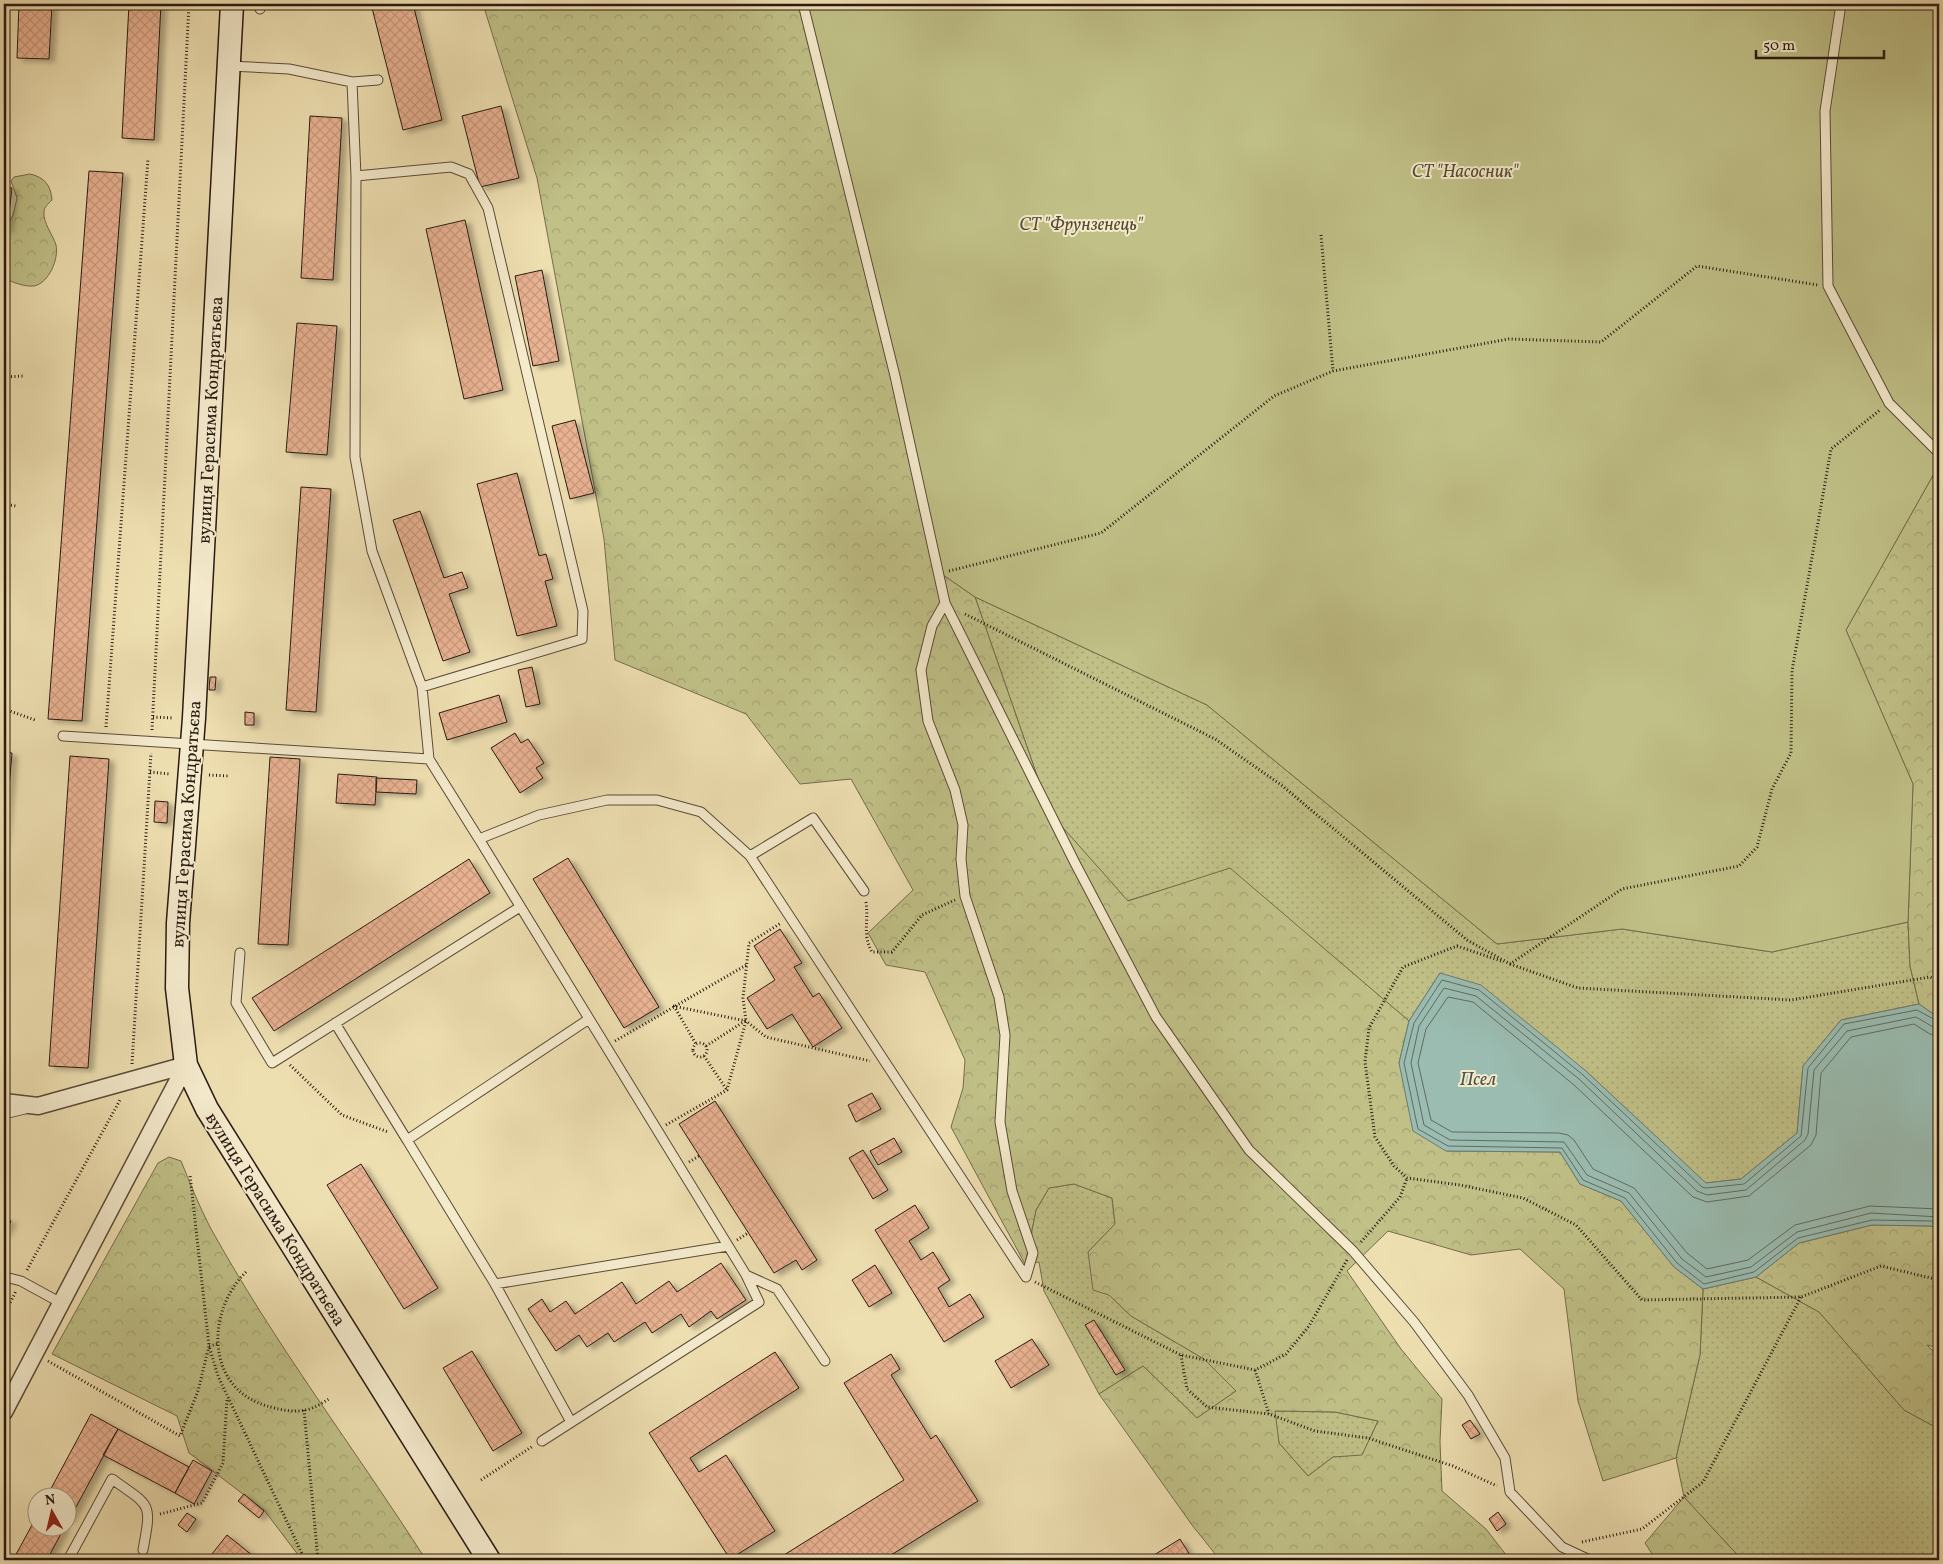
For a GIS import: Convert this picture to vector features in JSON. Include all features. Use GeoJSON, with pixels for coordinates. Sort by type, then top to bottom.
{"type":"FeatureCollection","features":[{"type":"Feature","properties":{"kind":"main road","name":"вулиця Герасима Кондратьєва"},"geometry":{"type":"LineString","coordinates":[[232,4],[192,744],[178,923],[177,988],[186,1065],[207,1109],[489,1560]]}},
{"type":"Feature","properties":{"kind":"street"},"geometry":{"type":"LineString","coordinates":[[4,1102],[38,1106],[186,1065]]}},
{"type":"Feature","properties":{"kind":"street"},"geometry":{"type":"LineString","coordinates":[[4,1412],[186,1065]]}},
{"type":"Feature","properties":{"kind":"lane"},"geometry":{"type":"LineString","coordinates":[[804,4],[895,376],[945,604],[1075,863],[1156,1017],[1249,1150],[1353,1251],[1414,1322],[1468,1394],[1505,1458],[1510,1492],[1562,1547],[1590,1560]]}},
{"type":"Feature","properties":{"kind":"lane"},"geometry":{"type":"LineString","coordinates":[[1841,4],[1826,111],[1828,286],[1889,403],[1939,453]]}},
{"type":"Feature","properties":{"kind":"lane"},"geometry":{"type":"LineString","coordinates":[[229,66],[289,69],[352,82],[378,80]]}},
{"type":"Feature","properties":{"kind":"lane"},"geometry":{"type":"LineString","coordinates":[[352,82],[356,176],[355,457],[372,551],[422,687],[429,759],[746,1275],[759,1302],[542,1441]]}},
{"type":"Feature","properties":{"kind":"lane"},"geometry":{"type":"LineString","coordinates":[[356,176],[451,167],[469,174],[488,208],[583,611],[582,639],[422,687]]}},
{"type":"Feature","properties":{"kind":"lane"},"geometry":{"type":"LineString","coordinates":[[479,839],[539,815],[606,800],[657,800],[701,812],[750,856],[1026,1278],[1033,1253],[1012,1191],[1000,1122],[1005,1035],[999,997],[964,896],[961,859],[963,825],[944,759],[928,721],[921,670],[932,626],[945,604]]}},
{"type":"Feature","properties":{"kind":"lane"},"geometry":{"type":"LineString","coordinates":[[63,736],[429,759]]}},
{"type":"Feature","properties":{"kind":"lane"},"geometry":{"type":"LineString","coordinates":[[750,856],[813,818],[864,891]]}},
{"type":"Feature","properties":{"kind":"lane"},"geometry":{"type":"LineString","coordinates":[[240,953],[236,1003],[272,1063],[520,907]]}},
{"type":"Feature","properties":{"kind":"lane"},"geometry":{"type":"LineString","coordinates":[[407,1140],[589,1019]]}},
{"type":"Feature","properties":{"kind":"lane"},"geometry":{"type":"LineString","coordinates":[[335,1023],[494,1284],[571,1422]]}},
{"type":"Feature","properties":{"kind":"lane"},"geometry":{"type":"LineString","coordinates":[[4,1114],[38,1106]]}},
{"type":"Feature","properties":{"kind":"lane"},"geometry":{"type":"LineString","coordinates":[[494,1284],[728,1246]]}},
{"type":"Feature","properties":{"kind":"lane"},"geometry":{"type":"LineString","coordinates":[[746,1275],[777,1289],[825,1361]]}},
{"type":"Feature","properties":{"kind":"lane"},"geometry":{"type":"LineString","coordinates":[[4,1279],[5,1277],[21,1281],[62,1304]]}},
{"type":"Feature","properties":{"kind":"lane"},"geometry":{"type":"LineString","coordinates":[[68,1560],[112,1479],[145,1503],[149,1516],[143,1550]]}},
{"type":"Feature","properties":{"kind":"path"},"geometry":{"type":"LineString","coordinates":[[4,1315],[130,1082],[153,716],[189,4]]}},
{"type":"Feature","properties":{"kind":"path"},"geometry":{"type":"LineString","coordinates":[[105,739],[148,159]]}},
{"type":"Feature","properties":{"kind":"path"},"geometry":{"type":"LineString","coordinates":[[1321,235],[1333,371]]}},
{"type":"Feature","properties":{"kind":"path"},"geometry":{"type":"LineString","coordinates":[[937,574],[1101,533],[1274,396],[1333,371],[1509,339],[1601,342],[1697,266],[1828,286]]}},
{"type":"Feature","properties":{"kind":"path"},"geometry":{"type":"LineString","coordinates":[[4,377],[23,376]]}},
{"type":"Feature","properties":{"kind":"path"},"geometry":{"type":"LineString","coordinates":[[1510,964],[1622,889],[1740,866],[1757,847],[1772,789],[1791,753],[1792,671],[1831,450],[1889,403]]}},
{"type":"Feature","properties":{"kind":"path"},"geometry":{"type":"LineString","coordinates":[[4,504],[16,506]]}},
{"type":"Feature","properties":{"kind":"path"},"geometry":{"type":"LineString","coordinates":[[945,604],[1215,739],[1280,784],[1467,940],[1510,964]]}},
{"type":"Feature","properties":{"kind":"path"},"geometry":{"type":"LineString","coordinates":[[4,709],[35,720]]}},
{"type":"Feature","properties":{"kind":"path"},"geometry":{"type":"LineString","coordinates":[[153,716],[174,718]]}},
{"type":"Feature","properties":{"kind":"path"},"geometry":{"type":"LineString","coordinates":[[208,775],[230,776]]}},
{"type":"Feature","properties":{"kind":"path"},"geometry":{"type":"LineString","coordinates":[[864,891],[868,917],[865,940],[872,952],[892,952],[922,915],[964,896]]}},
{"type":"Feature","properties":{"kind":"path"},"geometry":{"type":"LineString","coordinates":[[657,1130],[727,1090],[746,1021],[743,998],[749,943],[791,917]]}},
{"type":"Feature","properties":{"kind":"path"},"geometry":{"type":"LineString","coordinates":[[1939,981],[1930,977],[1791,1000],[1578,988],[1457,946],[1403,967],[1369,1028],[1365,1062],[1375,1137],[1394,1166],[1407,1178],[1460,1185],[1523,1198],[1576,1225],[1642,1300],[1801,1297],[1881,1266],[1939,1280]]}},
{"type":"Feature","properties":{"kind":"path"},"geometry":{"type":"LineString","coordinates":[[606,1046],[748,964]]}},
{"type":"Feature","properties":{"kind":"path"},"geometry":{"type":"LineString","coordinates":[[673,1006],[746,1021],[766,1037],[887,1064]]}},
{"type":"Feature","properties":{"kind":"path"},"geometry":{"type":"LineString","coordinates":[[673,1006],[696,1044]]}},
{"type":"Feature","properties":{"kind":"path"},"geometry":{"type":"LineString","coordinates":[[706,1046],[746,1021]]}},
{"type":"Feature","properties":{"kind":"path"},"geometry":{"type":"LineString","coordinates":[[696,1044],[702,1043],[706,1046]]}},
{"type":"Feature","properties":{"kind":"path"},"geometry":{"type":"LineString","coordinates":[[696,1044],[693,1048],[694,1054],[699,1057],[704,1056]]}},
{"type":"Feature","properties":{"kind":"path"},"geometry":{"type":"LineString","coordinates":[[704,1056],[707,1051],[706,1046]]}},
{"type":"Feature","properties":{"kind":"path"},"geometry":{"type":"LineString","coordinates":[[704,1056],[727,1090]]}},
{"type":"Feature","properties":{"kind":"path"},"geometry":{"type":"LineString","coordinates":[[281,1057],[342,1115],[407,1140]]}},
{"type":"Feature","properties":{"kind":"path"},"geometry":{"type":"LineString","coordinates":[[190,1175],[209,1346],[228,1396],[305,1560]]}},
{"type":"Feature","properties":{"kind":"path"},"geometry":{"type":"LineString","coordinates":[[1048,1287],[1180,1356],[1255,1370],[1286,1354],[1309,1326],[1353,1251],[1400,1197],[1407,1178]]}},
{"type":"Feature","properties":{"kind":"path"},"geometry":{"type":"LineString","coordinates":[[246,1272],[234,1284],[224,1301],[219,1318],[217,1344],[224,1369],[236,1388],[255,1403],[277,1409],[304,1410],[329,1399]]}},
{"type":"Feature","properties":{"kind":"path"},"geometry":{"type":"LineString","coordinates":[[1562,1547],[1642,1529],[1703,1482],[1801,1297]]}},
{"type":"Feature","properties":{"kind":"path"},"geometry":{"type":"LineString","coordinates":[[209,1346],[217,1344]]}},
{"type":"Feature","properties":{"kind":"path"},"geometry":{"type":"LineString","coordinates":[[36,1354],[180,1436],[198,1391],[209,1346]]}},
{"type":"Feature","properties":{"kind":"path"},"geometry":{"type":"LineString","coordinates":[[1180,1356],[1186,1389],[1207,1407],[1268,1414],[1315,1431],[1368,1438],[1428,1457],[1510,1492]]}},
{"type":"Feature","properties":{"kind":"path"},"geometry":{"type":"LineString","coordinates":[[1255,1370],[1268,1414]]}},
{"type":"Feature","properties":{"kind":"path"},"geometry":{"type":"LineString","coordinates":[[149,1516],[183,1510],[202,1503],[223,1463],[228,1396]]}},
{"type":"Feature","properties":{"kind":"path"},"geometry":{"type":"LineString","coordinates":[[304,1410],[318,1560]]}},
{"type":"Feature","properties":{"kind":"path"},"geometry":{"type":"LineString","coordinates":[[481,1480],[542,1441]]}},
{"type":"Feature","properties":{"kind":"green space"},"geometry":{"type":"Polygon","coordinates":[[[483,4],[806,4],[936,570],[975,597],[1050,813],[1128,901],[1230,868],[1409,1021],[1399,1063],[1447,1151],[1560,1152],[1580,1184],[1621,1201],[1674,1267],[1703,1289],[1700,1355],[1676,1458],[1603,1481],[1578,1401],[1564,1289],[1520,1249],[1471,1255],[1388,1231],[1347,1271],[1401,1349],[1442,1399],[1440,1442],[1442,1491],[1486,1529],[1510,1560],[1220,1560],[1192,1525],[1099,1394],[1143,1366],[1197,1418],[1236,1391],[1204,1359],[1131,1316],[1109,1295],[1093,1290],[1088,1252],[1115,1224],[1112,1198],[1074,1184],[1049,1188],[1036,1210],[1025,1264],[951,1127],[963,1088],[965,1060],[925,972],[886,965],[868,933],[913,890],[851,779],[800,784],[746,714],[615,660],[604,539],[537,178],[483,4]],[[1275,1411],[1279,1443],[1308,1476],[1333,1457],[1362,1455],[1378,1421],[1335,1412],[1275,1411]]]}},
{"type":"Feature","properties":{"kind":"green space"},"geometry":{"type":"Polygon","coordinates":[[[806,4],[1939,4],[1939,471],[1936,470],[1846,630],[1913,784],[1908,922],[1772,952],[1622,929],[1497,944],[1207,705],[975,597],[936,570],[806,4]]]}},
{"type":"Feature","properties":{"kind":"green space"},"geometry":{"type":"Polygon","coordinates":[[[30,174],[46,182],[50,190],[52,200],[46,206],[44,216],[57,251],[52,270],[44,280],[34,286],[18,284],[4,278],[4,232],[13,215],[17,198],[11,181],[14,177],[30,174]]]}},
{"type":"Feature","properties":{"kind":"green space"},"geometry":{"type":"Polygon","coordinates":[[[1936,470],[1939,471],[1939,1018],[1919,1004],[1910,966],[1908,922],[1913,784],[1846,630],[1936,470]]]}},
{"type":"Feature","properties":{"kind":"green space"},"geometry":{"type":"Polygon","coordinates":[[[975,597],[1207,705],[1497,944],[1622,929],[1772,952],[1908,922],[1910,966],[1919,1004],[1841,1020],[1803,1066],[1797,1133],[1741,1179],[1705,1183],[1586,1071],[1440,973],[1409,1021],[1230,869],[1127,901],[1050,813],[975,597]]]}},
{"type":"Feature","properties":{"kind":"green space"},"geometry":{"type":"Polygon","coordinates":[[[169,1157],[181,1161],[206,1219],[235,1270],[288,1354],[426,1560],[302,1560],[264,1510],[189,1453],[177,1416],[52,1354],[158,1163],[169,1157]]]}},
{"type":"Feature","properties":{"kind":"green space"},"geometry":{"type":"Polygon","coordinates":[[[1074,1184],[1112,1198],[1115,1224],[1088,1252],[1109,1295],[1131,1316],[1204,1359],[1236,1391],[1197,1418],[1143,1366],[1099,1394],[1044,1291],[1039,1262],[1025,1264],[1036,1210],[1049,1188],[1074,1184]]]}},
{"type":"Feature","properties":{"kind":"green space"},"geometry":{"type":"Polygon","coordinates":[[[1872,1225],[1931,1226],[1939,1228],[1939,1348],[1927,1345],[1939,1357],[1939,1429],[1904,1410],[1819,1312],[1756,1277],[1799,1243],[1872,1225]]]}},
{"type":"Feature","properties":{"kind":"green space"},"geometry":{"type":"Polygon","coordinates":[[[1756,1277],[1819,1312],[1904,1410],[1939,1429],[1939,1560],[1742,1560],[1684,1497],[1676,1458],[1700,1355],[1703,1289],[1756,1277]]]}},
{"type":"Feature","properties":{"kind":"green space"},"geometry":{"type":"Polygon","coordinates":[[[1274,1411],[1335,1412],[1378,1421],[1362,1456],[1333,1457],[1308,1476],[1279,1443],[1274,1411]]]}},
{"type":"Feature","properties":{"kind":"green space"},"geometry":{"type":"Polygon","coordinates":[[[1684,1497],[1742,1560],[1656,1560],[1645,1543],[1684,1497]]]}},
{"type":"Feature","properties":{"kind":"water","name":"Псел"},"geometry":{"type":"Polygon","coordinates":[[[1440,973],[1481,985],[1586,1071],[1706,1183],[1741,1179],[1797,1133],[1803,1066],[1841,1020],[1919,1004],[1939,1018],[1939,1228],[1931,1226],[1872,1225],[1799,1243],[1756,1277],[1703,1289],[1674,1267],[1621,1201],[1580,1184],[1560,1152],[1446,1151],[1413,1131],[1399,1063],[1409,1021],[1440,973]]]}},
{"type":"Feature","properties":{"kind":"building"},"geometry":{"type":"Polygon","coordinates":[[[19,4],[52,4],[49,59],[17,58],[19,4]]]}},
{"type":"Feature","properties":{"kind":"building"},"geometry":{"type":"Polygon","coordinates":[[[129,4],[161,4],[154,140],[122,138],[129,4]]]}},
{"type":"Feature","properties":{"kind":"building"},"geometry":{"type":"Polygon","coordinates":[[[371,4],[413,4],[442,120],[403,130],[371,4]]]}},
{"type":"Feature","properties":{"kind":"building"},"geometry":{"type":"Polygon","coordinates":[[[501,106],[519,178],[480,187],[462,116],[501,106]]]}},
{"type":"Feature","properties":{"kind":"building"},"geometry":{"type":"Polygon","coordinates":[[[310,116],[342,118],[333,280],[301,278],[310,116]]]}},
{"type":"Feature","properties":{"kind":"building"},"geometry":{"type":"Polygon","coordinates":[[[89,171],[123,173],[82,721],[48,719],[89,171]]]}},
{"type":"Feature","properties":{"kind":"building"},"geometry":{"type":"Polygon","coordinates":[[[4,187],[12,188],[7,230],[4,229],[4,187]]]}},
{"type":"Feature","properties":{"kind":"building"},"geometry":{"type":"Polygon","coordinates":[[[465,220],[503,390],[464,399],[426,229],[465,220]]]}},
{"type":"Feature","properties":{"kind":"building"},"geometry":{"type":"Polygon","coordinates":[[[542,270],[559,361],[533,366],[515,276],[542,270]]]}},
{"type":"Feature","properties":{"kind":"building"},"geometry":{"type":"Polygon","coordinates":[[[297,323],[337,326],[327,455],[286,452],[297,323]]]}},
{"type":"Feature","properties":{"kind":"building"},"geometry":{"type":"Polygon","coordinates":[[[575,420],[594,493],[570,499],[552,426],[575,420]]]}},
{"type":"Feature","properties":{"kind":"building"},"geometry":{"type":"Polygon","coordinates":[[[517,473],[539,556],[546,554],[553,579],[545,581],[557,626],[517,636],[477,484],[517,473]]]}},
{"type":"Feature","properties":{"kind":"building"},"geometry":{"type":"Polygon","coordinates":[[[301,487],[331,489],[316,712],[286,710],[301,487]]]}},
{"type":"Feature","properties":{"kind":"building"},"geometry":{"type":"Polygon","coordinates":[[[420,511],[444,578],[462,572],[468,588],[449,594],[470,652],[443,661],[393,520],[420,511]]]}},
{"type":"Feature","properties":{"kind":"building"},"geometry":{"type":"Polygon","coordinates":[[[532,667],[540,704],[526,707],[518,670],[532,667]]]}},
{"type":"Feature","properties":{"kind":"building"},"geometry":{"type":"Polygon","coordinates":[[[210,677],[216,677],[215,690],[209,690],[210,677]]]}},
{"type":"Feature","properties":{"kind":"building"},"geometry":{"type":"Polygon","coordinates":[[[499,695],[507,722],[447,740],[439,713],[499,695]]]}},
{"type":"Feature","properties":{"kind":"building"},"geometry":{"type":"Polygon","coordinates":[[[245,712],[254,713],[254,725],[245,725],[245,712]]]}},
{"type":"Feature","properties":{"kind":"building"},"geometry":{"type":"Polygon","coordinates":[[[515,733],[521,743],[528,739],[544,763],[536,768],[543,778],[520,793],[491,748],[515,733]]]}},
{"type":"Feature","properties":{"kind":"building"},"geometry":{"type":"Polygon","coordinates":[[[4,752],[12,753],[4,845],[4,752]]]}},
{"type":"Feature","properties":{"kind":"building"},"geometry":{"type":"Polygon","coordinates":[[[70,756],[109,759],[88,1068],[49,1066],[70,756]]]}},
{"type":"Feature","properties":{"kind":"building"},"geometry":{"type":"Polygon","coordinates":[[[270,757],[300,759],[288,945],[258,944],[270,757]]]}},
{"type":"Feature","properties":{"kind":"building"},"geometry":{"type":"Polygon","coordinates":[[[338,774],[377,777],[375,805],[336,803],[338,774]]]}},
{"type":"Feature","properties":{"kind":"building"},"geometry":{"type":"Polygon","coordinates":[[[376,778],[417,780],[416,794],[376,792],[376,778]]]}},
{"type":"Feature","properties":{"kind":"building"},"geometry":{"type":"Polygon","coordinates":[[[155,801],[168,802],[167,823],[154,822],[155,801]]]}},
{"type":"Feature","properties":{"kind":"building"},"geometry":{"type":"Polygon","coordinates":[[[568,858],[659,1007],[624,1028],[533,879],[568,858]]]}},
{"type":"Feature","properties":{"kind":"building"},"geometry":{"type":"Polygon","coordinates":[[[469,859],[490,893],[274,1031],[252,998],[469,859]]]}},
{"type":"Feature","properties":{"kind":"building"},"geometry":{"type":"Polygon","coordinates":[[[780,929],[802,963],[794,967],[813,997],[819,993],[842,1028],[813,1047],[792,1014],[767,1029],[747,998],[775,980],[754,946],[780,929]]]}},
{"type":"Feature","properties":{"kind":"building"},"geometry":{"type":"Polygon","coordinates":[[[872,1093],[881,1109],[856,1122],[848,1105],[872,1093]]]}},
{"type":"Feature","properties":{"kind":"building"},"geometry":{"type":"Polygon","coordinates":[[[715,1101],[817,1260],[802,1270],[796,1260],[774,1273],[679,1124],[715,1101]]]}},
{"type":"Feature","properties":{"kind":"building"},"geometry":{"type":"Polygon","coordinates":[[[894,1138],[902,1152],[878,1165],[870,1151],[894,1138]]]}},
{"type":"Feature","properties":{"kind":"building"},"geometry":{"type":"Polygon","coordinates":[[[863,1150],[888,1190],[873,1199],[849,1158],[863,1150]]]}},
{"type":"Feature","properties":{"kind":"building"},"geometry":{"type":"Polygon","coordinates":[[[361,1164],[438,1288],[404,1309],[327,1185],[361,1164]]]}},
{"type":"Feature","properties":{"kind":"building"},"geometry":{"type":"Polygon","coordinates":[[[915,1205],[929,1228],[909,1241],[921,1260],[933,1252],[950,1280],[938,1288],[949,1307],[970,1294],[984,1317],[944,1342],[875,1230],[915,1205]]]}},
{"type":"Feature","properties":{"kind":"building"},"geometry":{"type":"Polygon","coordinates":[[[4,1218],[11,1221],[4,1235],[4,1218]]]}},
{"type":"Feature","properties":{"kind":"building"},"geometry":{"type":"Polygon","coordinates":[[[721,1263],[746,1300],[717,1319],[711,1311],[689,1327],[681,1314],[652,1333],[645,1322],[614,1342],[608,1333],[587,1347],[579,1335],[556,1351],[528,1309],[542,1299],[550,1312],[566,1301],[575,1314],[622,1282],[636,1304],[669,1281],[677,1292],[721,1263]]]}},
{"type":"Feature","properties":{"kind":"building"},"geometry":{"type":"Polygon","coordinates":[[[875,1265],[892,1293],[869,1307],[852,1280],[875,1265]]]}},
{"type":"Feature","properties":{"kind":"building"},"geometry":{"type":"Polygon","coordinates":[[[1094,1320],[1125,1370],[1116,1375],[1085,1325],[1094,1320]]]}},
{"type":"Feature","properties":{"kind":"building"},"geometry":{"type":"Polygon","coordinates":[[[1032,1339],[1049,1365],[1011,1388],[995,1361],[1032,1339]]]}},
{"type":"Feature","properties":{"kind":"building"},"geometry":{"type":"Polygon","coordinates":[[[472,1351],[522,1433],[493,1451],[443,1368],[472,1351]]]}},
{"type":"Feature","properties":{"kind":"building"},"geometry":{"type":"Polygon","coordinates":[[[775,1352],[799,1388],[690,1458],[699,1472],[726,1455],[775,1531],[730,1559],[649,1433],[775,1352]]]}},
{"type":"Feature","properties":{"kind":"building"},"geometry":{"type":"Polygon","coordinates":[[[891,1354],[900,1369],[891,1375],[931,1439],[936,1435],[978,1501],[883,1560],[776,1560],[904,1480],[844,1383],[891,1354]]]}},
{"type":"Feature","properties":{"kind":"building"},"geometry":{"type":"Polygon","coordinates":[[[91,1414],[118,1429],[78,1503],[78,1486],[52,1486],[91,1414]]]}},
{"type":"Feature","properties":{"kind":"building"},"geometry":{"type":"Polygon","coordinates":[[[1470,1420],[1480,1434],[1471,1439],[1462,1425],[1470,1420]]]}},
{"type":"Feature","properties":{"kind":"building"},"geometry":{"type":"Polygon","coordinates":[[[118,1429],[189,1467],[175,1493],[103,1455],[118,1429]]]}},
{"type":"Feature","properties":{"kind":"building"},"geometry":{"type":"Polygon","coordinates":[[[193,1460],[212,1471],[194,1504],[175,1493],[193,1460]]]}},
{"type":"Feature","properties":{"kind":"building"},"geometry":{"type":"Polygon","coordinates":[[[244,1494],[264,1511],[259,1518],[238,1501],[244,1494]]]}},
{"type":"Feature","properties":{"kind":"building"},"geometry":{"type":"Polygon","coordinates":[[[1498,1512],[1506,1524],[1497,1531],[1489,1519],[1498,1512]]]}},
{"type":"Feature","properties":{"kind":"building"},"geometry":{"type":"Polygon","coordinates":[[[187,1513],[196,1519],[187,1532],[178,1525],[187,1513]]]}},
{"type":"Feature","properties":{"kind":"building"},"geometry":{"type":"Polygon","coordinates":[[[28,1532],[28,1536],[60,1536],[47,1560],[13,1560],[28,1532]]]}},
{"type":"Feature","properties":{"kind":"building"},"geometry":{"type":"Polygon","coordinates":[[[227,1535],[253,1556],[250,1560],[208,1559],[227,1535]]]}},
{"type":"Feature","properties":{"kind":"building"},"geometry":{"type":"Polygon","coordinates":[[[1180,1539],[1193,1560],[1146,1560],[1180,1539]]]}},
{"type":"Feature","properties":{"kind":"building"},"geometry":{"type":"Polygon","coordinates":[[[561,1554],[565,1560],[550,1560],[561,1554]]]}},
{"type":"Feature","properties":{"kind":"park label","name":"СТ \"Насосник\""},"geometry":{"type":"Point","coordinates":[1465,171]}},
{"type":"Feature","properties":{"kind":"park label","name":"СТ \"Фрунзенець\""},"geometry":{"type":"Point","coordinates":[1081,224]}}]}
